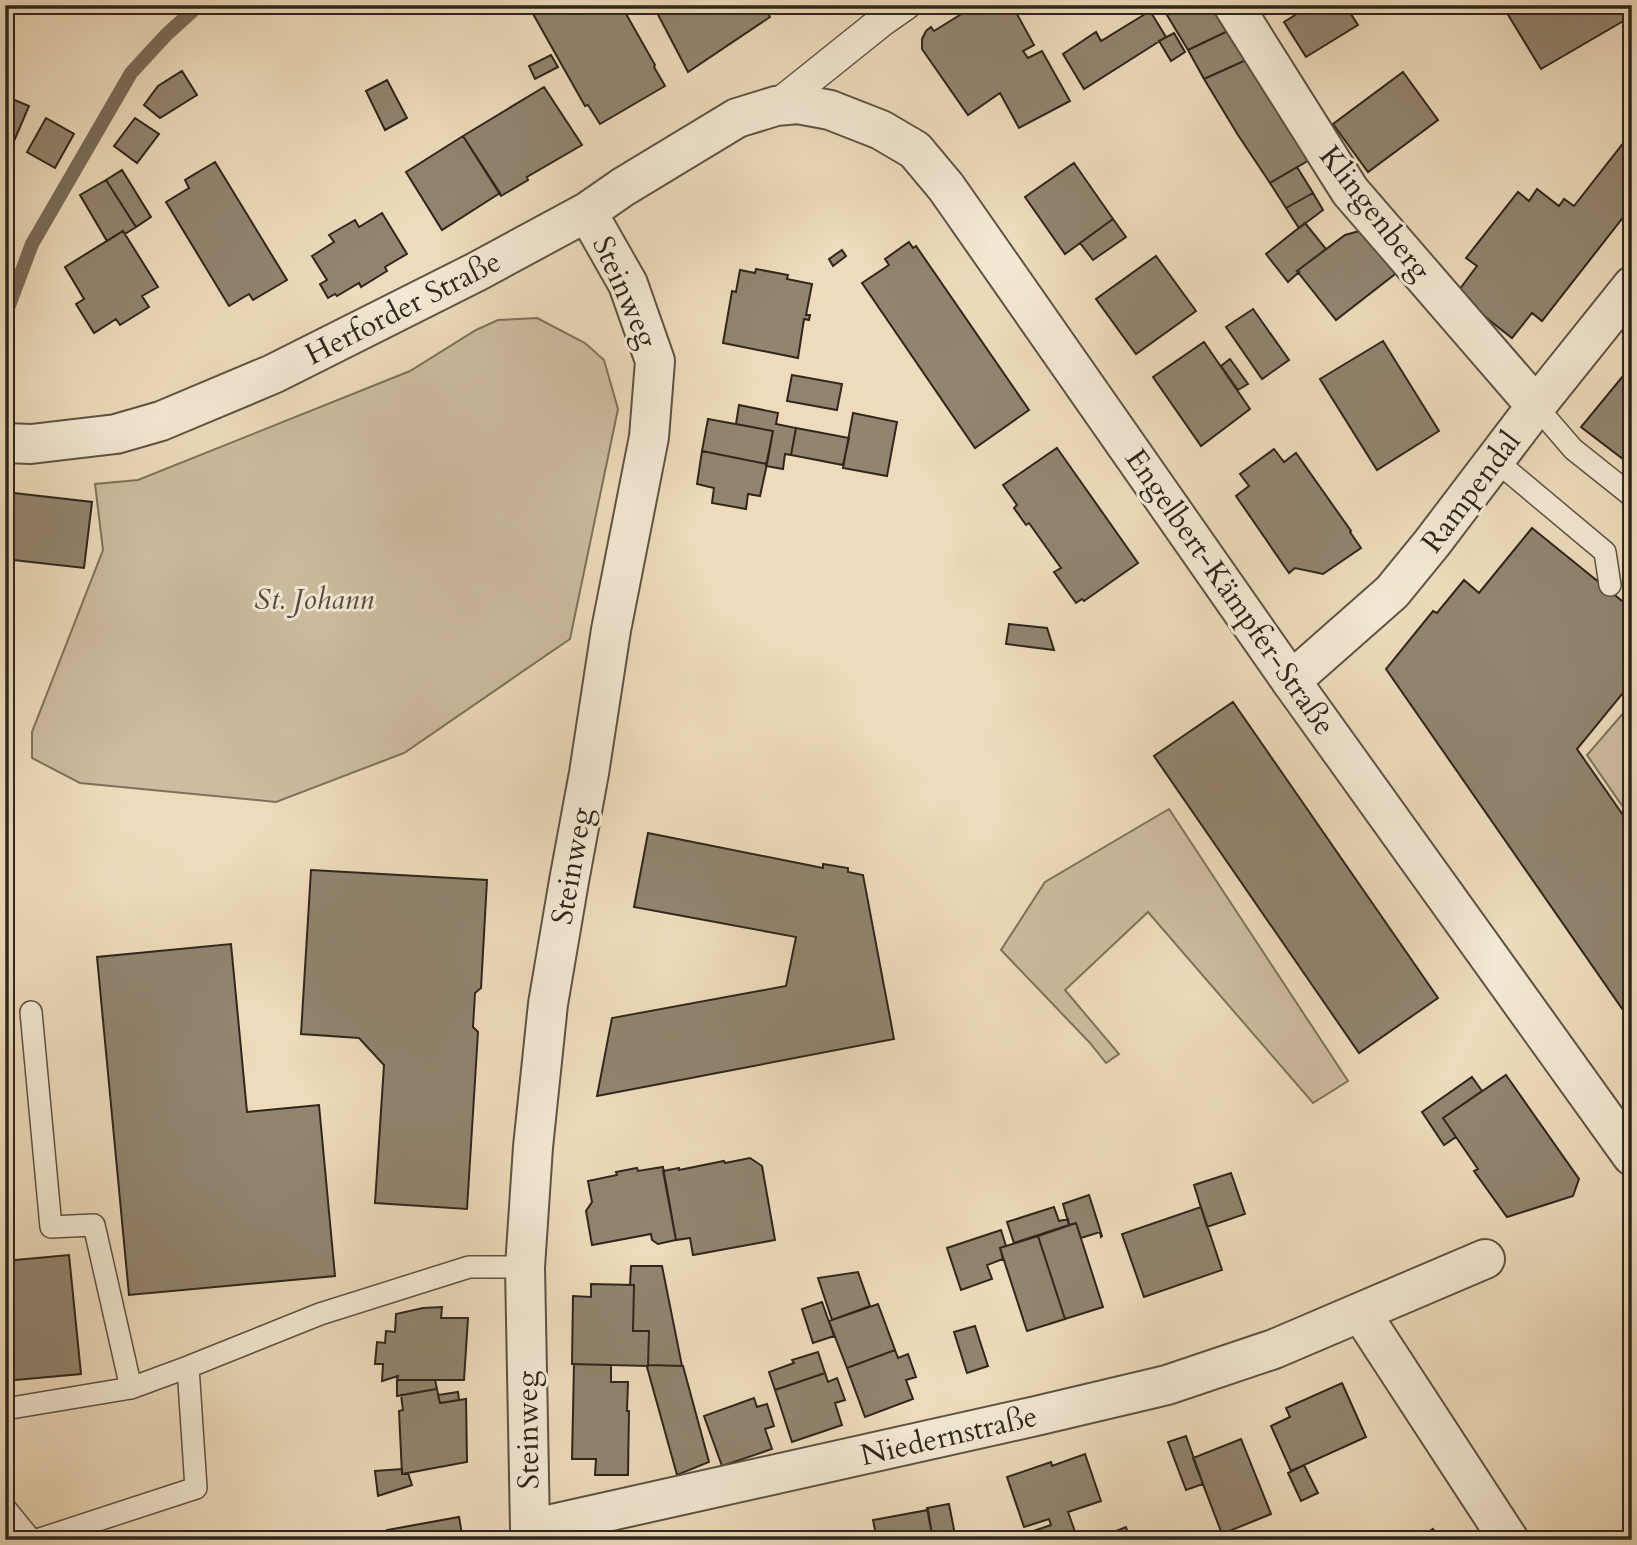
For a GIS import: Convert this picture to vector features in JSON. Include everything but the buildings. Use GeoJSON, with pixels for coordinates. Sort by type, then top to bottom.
{"type":"FeatureCollection","features":[{"type":"Feature","properties":{"kind":"street","name":"Klingenberg"},"geometry":{"type":"LineString","coordinates":[[1233,5],[1350,191],[1535,406]]}},
{"type":"Feature","properties":{"kind":"street"},"geometry":{"type":"LineString","coordinates":[[776,106],[885,11]]}},
{"type":"Feature","properties":{"kind":"street","name":"Engelbert-Kämpfer-Straße"},"geometry":{"type":"LineString","coordinates":[[776,106],[798,104],[830,110],[881,130],[915,150],[946,187],[1291,681],[1632,1156]]}},
{"type":"Feature","properties":{"kind":"street","name":"Herforder Straße"},"geometry":{"type":"LineString","coordinates":[[5,443],[31,444],[116,434],[162,421],[273,374],[464,278],[587,212],[737,118],[776,106]]}},
{"type":"Feature","properties":{"kind":"street","name":"Steinweg"},"geometry":{"type":"LineString","coordinates":[[530,1534],[525,1267],[533,1147],[548,1004],[611,630],[649,437],[655,361],[628,284],[587,212]]}},
{"type":"Feature","properties":{"kind":"street","name":"Rampendal"},"geometry":{"type":"LineString","coordinates":[[1291,681],[1392,592],[1535,406],[1632,286]]}},
{"type":"Feature","properties":{"kind":"street","name":"Niedernstraße"},"geometry":{"type":"LineString","coordinates":[[530,1534],[1167,1385],[1274,1349],[1485,1259]]}},
{"type":"Feature","properties":{"kind":"street"},"geometry":{"type":"LineString","coordinates":[[1361,1313],[1509,1540]]}},
{"type":"Feature","properties":{"kind":"lane"},"geometry":{"type":"LineString","coordinates":[[1535,406],[1573,449],[1632,496]]}},
{"type":"Feature","properties":{"kind":"lane"},"geometry":{"type":"LineString","coordinates":[[1495,460],[1605,552],[1610,585]]}},
{"type":"Feature","properties":{"kind":"lane"},"geometry":{"type":"LineString","coordinates":[[31,1012],[51,1227],[94,1225],[131,1388]]}},
{"type":"Feature","properties":{"kind":"lane"},"geometry":{"type":"LineString","coordinates":[[5,1409],[131,1388],[320,1314],[469,1267],[525,1267]]}},
{"type":"Feature","properties":{"kind":"lane"},"geometry":{"type":"LineString","coordinates":[[37,1540],[196,1488],[188,1367]]}},
{"type":"Feature","properties":{"kind":"lane"},"geometry":{"type":"LineString","coordinates":[[5,1508],[31,1540]]}},
{"type":"Feature","properties":{"kind":"green space","name":"St. Johann"},"geometry":{"type":"Polygon","coordinates":[[[537,318],[585,343],[604,360],[618,409],[570,639],[404,753],[276,802],[80,783],[32,758],[32,732],[103,550],[95,484],[138,480],[410,371],[476,330],[498,320],[537,318]]]}},
{"type":"Feature","properties":{"kind":"green space"},"geometry":{"type":"Polygon","coordinates":[[[1632,703],[1632,820],[1587,755],[1632,703]]]}},
{"type":"Feature","properties":{"kind":"green space"},"geometry":{"type":"Polygon","coordinates":[[[1169,809],[1348,1081],[1313,1103],[1148,912],[1065,990],[1119,1054],[1106,1063],[1001,950],[1045,882],[1169,809]]]}},
{"type":"Feature","properties":{"kind":"waterway"},"geometry":{"type":"LineString","coordinates":[[5,316],[32,244],[131,73],[166,35],[199,5]]}}]}
